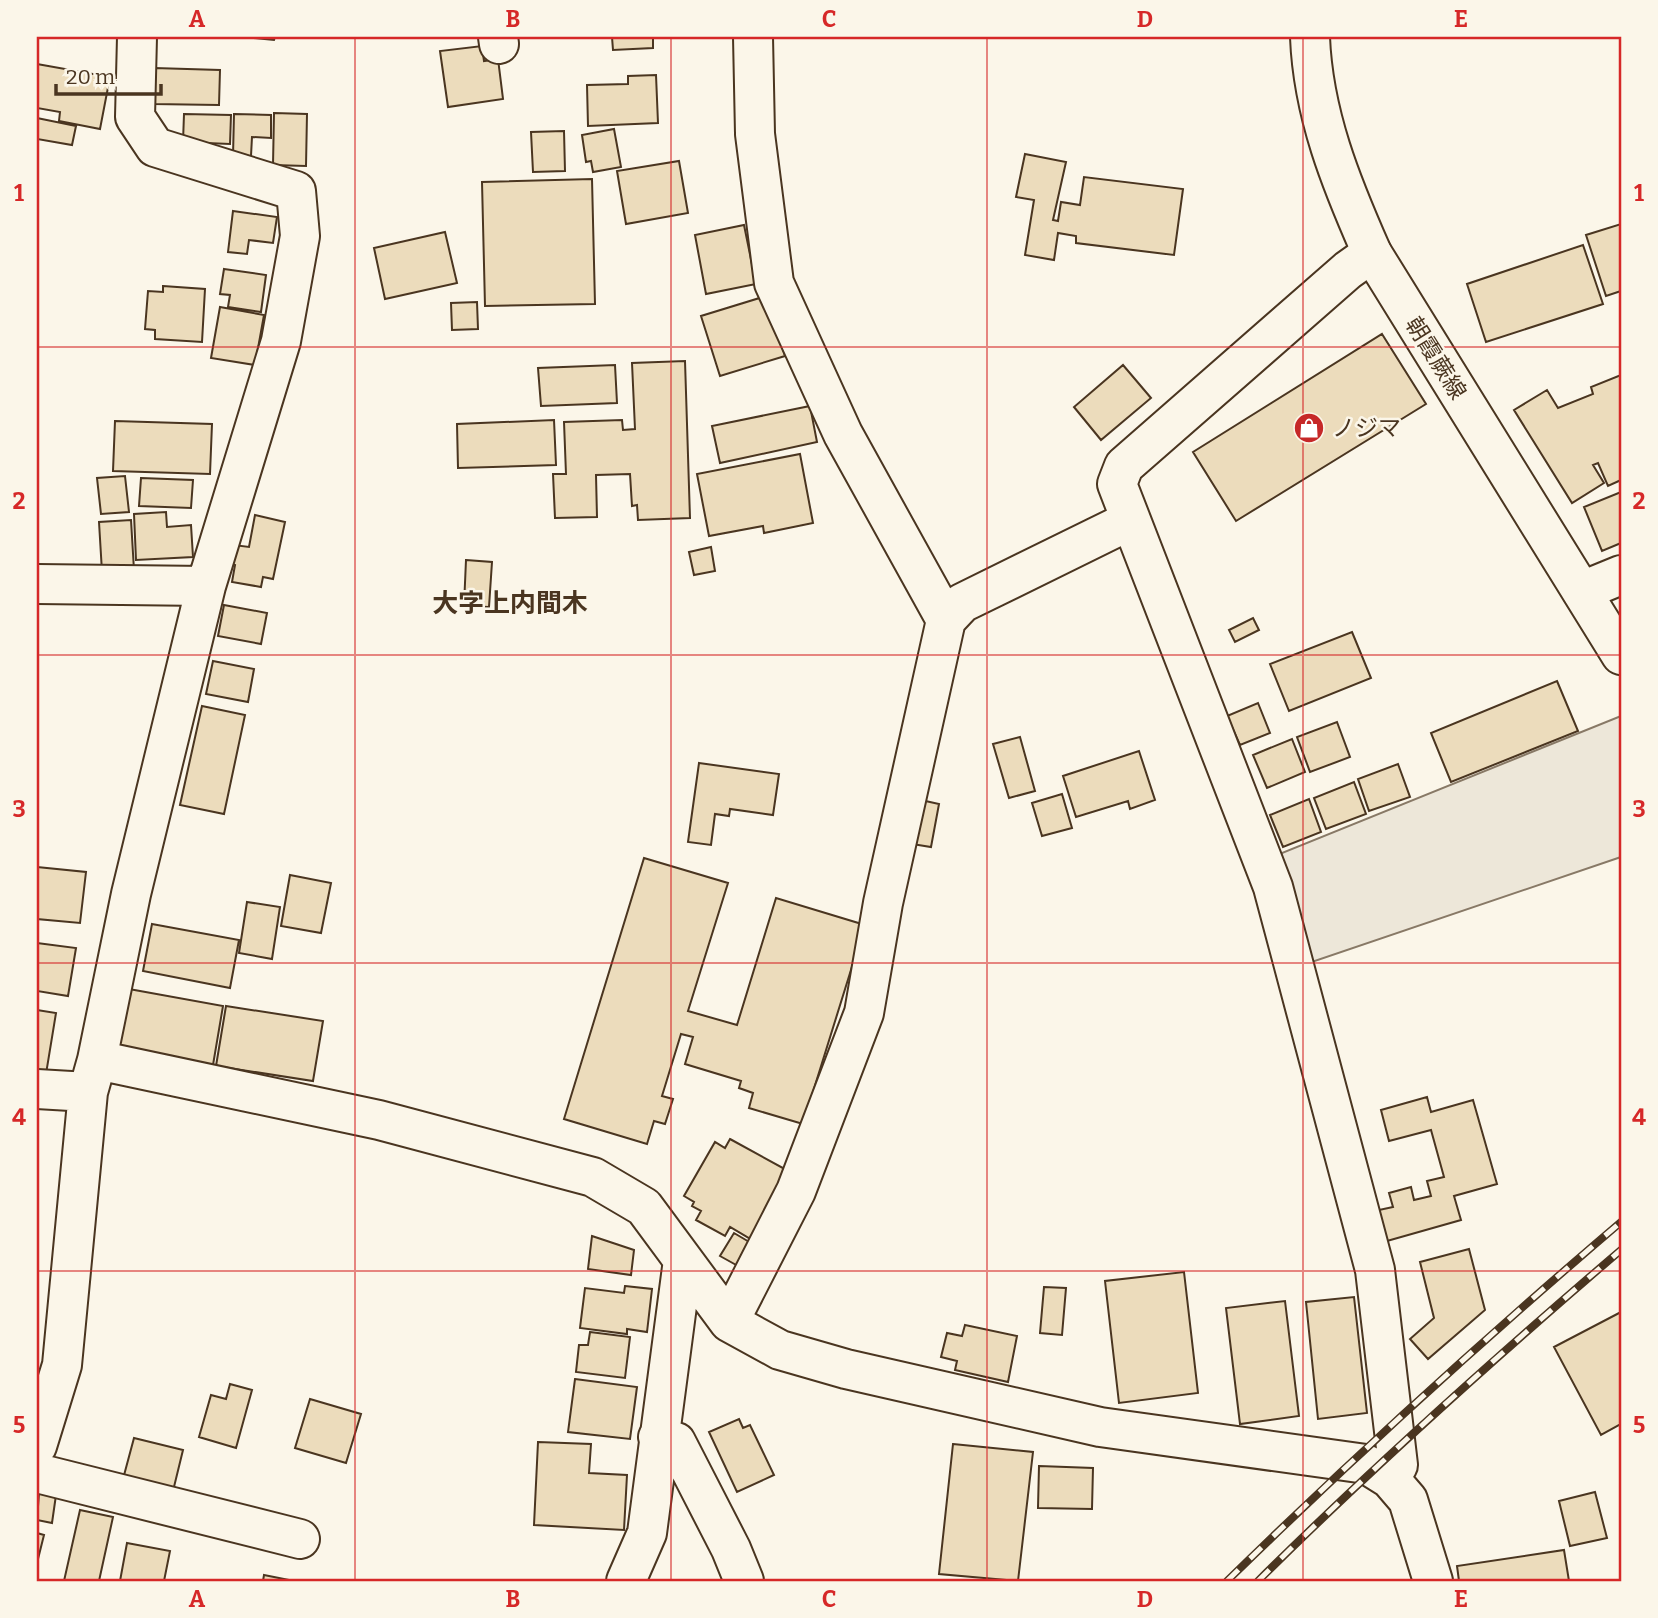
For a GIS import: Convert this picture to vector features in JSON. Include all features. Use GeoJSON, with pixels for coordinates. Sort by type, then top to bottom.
{"type":"FeatureCollection","features":[{"type":"Feature","properties":{"kind":"street"},"geometry":{"type":"LineString","coordinates":[[37,1446],[62,1365],[92,1076],[131,894],[206,586],[281,341],[300,236],[296,191],[155,147],[135,117],[137,37]]}},
{"type":"Feature","properties":{"kind":"street"},"geometry":{"type":"LineString","coordinates":[[753,37],[755,134],[774,283],[844,434],[946,620]]}},
{"type":"Feature","properties":{"kind":"street","name":"朝霞蕨線"},"geometry":{"type":"LineString","coordinates":[[1310,37],[1311,72],[1328,144],[1344,190],[1372,253],[1621,655]]}},
{"type":"Feature","properties":{"kind":"street"},"geometry":{"type":"LineString","coordinates":[[1372,253],[1348,270],[1124,466],[1117,484],[1273,887],[1375,1270],[1398,1465],[1390,1479]]}},
{"type":"Feature","properties":{"kind":"street"},"geometry":{"type":"LineString","coordinates":[[729,1322],[796,1191],[864,1013],[883,903],[946,620],[962,603],[1131,520]]}},
{"type":"Feature","properties":{"kind":"street"},"geometry":{"type":"LineString","coordinates":[[1581,591],[1621,575]]}},
{"type":"Feature","properties":{"kind":"street"},"geometry":{"type":"LineString","coordinates":[[37,584],[206,586]]}},
{"type":"Feature","properties":{"kind":"street"},"geometry":{"type":"LineString","coordinates":[[37,1090],[92,1076],[379,1120],[593,1177],[644,1207],[729,1322],[780,1350],[859,1372],[1100,1427],[1366,1464],[1390,1479],[1408,1500],[1433,1581]]}},
{"type":"Feature","properties":{"kind":"street"},"geometry":{"type":"LineString","coordinates":[[626,1581],[647,1533],[683,1260]]}},
{"type":"Feature","properties":{"kind":"street"},"geometry":{"type":"LineString","coordinates":[[658,1437],[676,1442],[731,1549],[744,1581]]}},
{"type":"Feature","properties":{"kind":"street"},"geometry":{"type":"LineString","coordinates":[[37,1473],[300,1539]]}},
{"type":"Feature","properties":{"kind":"shaded area"},"geometry":{"type":"Polygon","coordinates":[[[1621,716],[1621,857],[1303,965],[1272,857],[1621,716]]]}},
{"type":"Feature","properties":{"kind":"building"},"geometry":{"type":"Polygon","coordinates":[[[245,37],[275,37],[274,40],[245,37]]]}},
{"type":"Feature","properties":{"kind":"building"},"geometry":{"type":"Polygon","coordinates":[[[612,37],[653,37],[653,48],[613,50],[612,37]]]}},
{"type":"Feature","properties":{"kind":"building"},"geometry":{"type":"Polygon","coordinates":[[[482,46],[484,61],[498,59],[503,99],[448,107],[440,51],[482,46]]]}},
{"type":"Feature","properties":{"kind":"building"},"geometry":{"type":"Polygon","coordinates":[[[37,64],[110,77],[100,129],[59,121],[60,112],[37,108],[37,64]]]}},
{"type":"Feature","properties":{"kind":"building"},"geometry":{"type":"Polygon","coordinates":[[[154,68],[220,70],[219,105],[153,104],[154,68]]]}},
{"type":"Feature","properties":{"kind":"building"},"geometry":{"type":"Polygon","coordinates":[[[656,75],[658,123],[588,126],[587,85],[628,84],[628,76],[656,75]]]}},
{"type":"Feature","properties":{"kind":"building"},"geometry":{"type":"Polygon","coordinates":[[[274,113],[307,114],[306,166],[273,165],[274,113]]]}},
{"type":"Feature","properties":{"kind":"building"},"geometry":{"type":"Polygon","coordinates":[[[184,114],[231,115],[230,144],[183,142],[184,114]]]}},
{"type":"Feature","properties":{"kind":"building"},"geometry":{"type":"Polygon","coordinates":[[[234,114],[271,115],[271,138],[252,137],[251,156],[233,156],[234,114]]]}},
{"type":"Feature","properties":{"kind":"building"},"geometry":{"type":"Polygon","coordinates":[[[37,118],[76,126],[72,145],[37,139],[37,118]]]}},
{"type":"Feature","properties":{"kind":"building"},"geometry":{"type":"Polygon","coordinates":[[[614,129],[621,167],[593,172],[591,161],[586,162],[582,135],[614,129]]]}},
{"type":"Feature","properties":{"kind":"building"},"geometry":{"type":"Polygon","coordinates":[[[564,131],[565,171],[533,172],[531,132],[564,131]]]}},
{"type":"Feature","properties":{"kind":"building"},"geometry":{"type":"Polygon","coordinates":[[[1025,154],[1066,162],[1053,220],[1058,221],[1061,202],[1080,205],[1084,177],[1183,189],[1174,255],[1076,243],[1076,236],[1058,233],[1054,260],[1025,255],[1034,200],[1016,197],[1025,154]]]}},
{"type":"Feature","properties":{"kind":"building"},"geometry":{"type":"Polygon","coordinates":[[[679,161],[688,213],[626,224],[617,171],[679,161]]]}},
{"type":"Feature","properties":{"kind":"building"},"geometry":{"type":"Polygon","coordinates":[[[592,179],[595,304],[485,306],[482,182],[592,179]]]}},
{"type":"Feature","properties":{"kind":"building"},"geometry":{"type":"Polygon","coordinates":[[[233,211],[277,217],[273,243],[249,240],[247,254],[228,252],[233,211]]]}},
{"type":"Feature","properties":{"kind":"building"},"geometry":{"type":"Polygon","coordinates":[[[1621,224],[1621,291],[1606,296],[1586,235],[1621,224]]]}},
{"type":"Feature","properties":{"kind":"building"},"geometry":{"type":"Polygon","coordinates":[[[744,225],[756,284],[706,294],[695,235],[744,225]]]}},
{"type":"Feature","properties":{"kind":"building"},"geometry":{"type":"Polygon","coordinates":[[[445,232],[457,283],[385,299],[374,248],[445,232]]]}},
{"type":"Feature","properties":{"kind":"building"},"geometry":{"type":"Polygon","coordinates":[[[1583,245],[1603,304],[1486,342],[1467,284],[1583,245]]]}},
{"type":"Feature","properties":{"kind":"building"},"geometry":{"type":"Polygon","coordinates":[[[224,269],[266,275],[261,312],[228,307],[230,295],[220,294],[224,269]]]}},
{"type":"Feature","properties":{"kind":"building"},"geometry":{"type":"Polygon","coordinates":[[[163,286],[205,289],[202,342],[155,339],[155,330],[145,329],[148,291],[163,292],[163,286]]]}},
{"type":"Feature","properties":{"kind":"building"},"geometry":{"type":"Polygon","coordinates":[[[766,296],[785,356],[720,376],[701,316],[766,296]]]}},
{"type":"Feature","properties":{"kind":"building"},"geometry":{"type":"Polygon","coordinates":[[[477,302],[478,329],[452,330],[451,303],[477,302]]]}},
{"type":"Feature","properties":{"kind":"building"},"geometry":{"type":"Polygon","coordinates":[[[220,307],[264,315],[255,365],[211,358],[220,307]]]}},
{"type":"Feature","properties":{"kind":"building","name":"ノジマ"},"geometry":{"type":"Polygon","coordinates":[[[1382,334],[1426,404],[1236,521],[1193,452],[1382,334]]]}},
{"type":"Feature","properties":{"kind":"building"},"geometry":{"type":"Polygon","coordinates":[[[685,361],[690,518],[638,520],[637,505],[632,506],[630,474],[596,475],[597,517],[555,518],[553,474],[566,474],[564,422],[622,420],[623,430],[635,429],[632,363],[685,361]]]}},
{"type":"Feature","properties":{"kind":"building"},"geometry":{"type":"Polygon","coordinates":[[[615,365],[617,403],[541,406],[538,368],[615,365]]]}},
{"type":"Feature","properties":{"kind":"building"},"geometry":{"type":"Polygon","coordinates":[[[1123,365],[1151,398],[1101,440],[1074,407],[1123,365]]]}},
{"type":"Feature","properties":{"kind":"building"},"geometry":{"type":"Polygon","coordinates":[[[1621,375],[1621,480],[1608,486],[1598,463],[1593,465],[1604,483],[1572,503],[1514,410],[1547,390],[1558,408],[1593,394],[1591,387],[1621,375]]]}},
{"type":"Feature","properties":{"kind":"building"},"geometry":{"type":"Polygon","coordinates":[[[810,406],[817,442],[720,463],[712,426],[810,406]]]}},
{"type":"Feature","properties":{"kind":"building"},"geometry":{"type":"Polygon","coordinates":[[[554,420],[556,465],[458,468],[457,424],[554,420]]]}},
{"type":"Feature","properties":{"kind":"building"},"geometry":{"type":"Polygon","coordinates":[[[115,421],[212,424],[210,474],[113,471],[115,421]]]}},
{"type":"Feature","properties":{"kind":"building"},"geometry":{"type":"Polygon","coordinates":[[[800,454],[813,523],[764,533],[763,526],[709,536],[697,474],[800,454]]]}},
{"type":"Feature","properties":{"kind":"building"},"geometry":{"type":"Polygon","coordinates":[[[125,476],[129,512],[101,514],[97,478],[125,476]]]}},
{"type":"Feature","properties":{"kind":"building"},"geometry":{"type":"Polygon","coordinates":[[[141,478],[193,480],[191,508],[139,506],[141,478]]]}},
{"type":"Feature","properties":{"kind":"building"},"geometry":{"type":"Polygon","coordinates":[[[1621,492],[1621,543],[1602,551],[1584,507],[1621,492]]]}},
{"type":"Feature","properties":{"kind":"building"},"geometry":{"type":"Polygon","coordinates":[[[166,512],[167,527],[191,525],[193,557],[136,560],[134,514],[166,512]]]}},
{"type":"Feature","properties":{"kind":"building"},"geometry":{"type":"Polygon","coordinates":[[[255,515],[285,522],[273,579],[263,577],[261,587],[232,582],[235,565],[230,564],[234,545],[249,547],[255,515]]]}},
{"type":"Feature","properties":{"kind":"building"},"geometry":{"type":"Polygon","coordinates":[[[131,520],[134,570],[102,572],[99,522],[131,520]]]}},
{"type":"Feature","properties":{"kind":"building"},"geometry":{"type":"Polygon","coordinates":[[[711,547],[715,571],[694,575],[689,552],[711,547]]]}},
{"type":"Feature","properties":{"kind":"building"},"geometry":{"type":"Polygon","coordinates":[[[466,560],[492,562],[489,607],[464,606],[466,560]]]}},
{"type":"Feature","properties":{"kind":"building"},"geometry":{"type":"Polygon","coordinates":[[[224,605],[267,613],[261,644],[218,636],[224,605]]]}},
{"type":"Feature","properties":{"kind":"building"},"geometry":{"type":"Polygon","coordinates":[[[1253,618],[1259,630],[1235,642],[1229,630],[1253,618]]]}},
{"type":"Feature","properties":{"kind":"building"},"geometry":{"type":"Polygon","coordinates":[[[1352,632],[1371,678],[1289,711],[1270,664],[1352,632]]]}},
{"type":"Feature","properties":{"kind":"building"},"geometry":{"type":"Polygon","coordinates":[[[213,661],[254,669],[248,702],[206,694],[213,661]]]}},
{"type":"Feature","properties":{"kind":"building"},"geometry":{"type":"Polygon","coordinates":[[[1557,681],[1578,731],[1451,782],[1431,733],[1557,681]]]}},
{"type":"Feature","properties":{"kind":"building"},"geometry":{"type":"Polygon","coordinates":[[[1258,703],[1270,733],[1240,745],[1227,716],[1258,703]]]}},
{"type":"Feature","properties":{"kind":"building"},"geometry":{"type":"Polygon","coordinates":[[[202,706],[245,715],[224,814],[180,805],[202,706]]]}},
{"type":"Feature","properties":{"kind":"building"},"geometry":{"type":"Polygon","coordinates":[[[1337,722],[1350,757],[1310,772],[1297,737],[1337,722]]]}},
{"type":"Feature","properties":{"kind":"building"},"geometry":{"type":"Polygon","coordinates":[[[1020,737],[1035,791],[1009,798],[993,744],[1020,737]]]}},
{"type":"Feature","properties":{"kind":"building"},"geometry":{"type":"Polygon","coordinates":[[[1292,739],[1305,772],[1267,788],[1253,755],[1292,739]]]}},
{"type":"Feature","properties":{"kind":"building"},"geometry":{"type":"Polygon","coordinates":[[[1139,751],[1155,800],[1130,809],[1128,801],[1076,817],[1063,776],[1139,751]]]}},
{"type":"Feature","properties":{"kind":"building"},"geometry":{"type":"Polygon","coordinates":[[[699,763],[779,774],[773,815],[730,809],[729,816],[715,814],[711,845],[688,842],[699,763]]]}},
{"type":"Feature","properties":{"kind":"building"},"geometry":{"type":"Polygon","coordinates":[[[1398,764],[1410,797],[1369,811],[1358,779],[1398,764]]]}},
{"type":"Feature","properties":{"kind":"building"},"geometry":{"type":"Polygon","coordinates":[[[1354,782],[1366,814],[1326,829],[1314,798],[1354,782]]]}},
{"type":"Feature","properties":{"kind":"building"},"geometry":{"type":"Polygon","coordinates":[[[1062,794],[1072,828],[1042,836],[1032,803],[1062,794]]]}},
{"type":"Feature","properties":{"kind":"building"},"geometry":{"type":"Polygon","coordinates":[[[1309,799],[1321,832],[1283,847],[1270,815],[1309,799]]]}},
{"type":"Feature","properties":{"kind":"building"},"geometry":{"type":"Polygon","coordinates":[[[921,800],[939,804],[931,847],[912,844],[921,800]]]}},
{"type":"Feature","properties":{"kind":"building"},"geometry":{"type":"Polygon","coordinates":[[[644,858],[728,883],[688,1011],[737,1025],[776,898],[865,925],[803,1124],[749,1108],[753,1093],[739,1088],[741,1081],[685,1064],[693,1037],[681,1034],[662,1096],[673,1099],[665,1124],[654,1121],[647,1144],[564,1119],[644,858]]]}},
{"type":"Feature","properties":{"kind":"building"},"geometry":{"type":"Polygon","coordinates":[[[37,867],[86,872],[80,923],[37,919],[37,867]]]}},
{"type":"Feature","properties":{"kind":"building"},"geometry":{"type":"Polygon","coordinates":[[[290,875],[331,883],[321,933],[281,926],[290,875]]]}},
{"type":"Feature","properties":{"kind":"building"},"geometry":{"type":"Polygon","coordinates":[[[247,902],[280,907],[272,959],[239,953],[247,902]]]}},
{"type":"Feature","properties":{"kind":"building"},"geometry":{"type":"Polygon","coordinates":[[[152,924],[239,940],[230,988],[143,971],[152,924]]]}},
{"type":"Feature","properties":{"kind":"building"},"geometry":{"type":"Polygon","coordinates":[[[37,943],[76,948],[68,996],[37,991],[37,943]]]}},
{"type":"Feature","properties":{"kind":"building"},"geometry":{"type":"Polygon","coordinates":[[[129,989],[223,1006],[213,1065],[118,1048],[129,989]]]}},
{"type":"Feature","properties":{"kind":"building"},"geometry":{"type":"Polygon","coordinates":[[[226,1006],[323,1021],[313,1081],[216,1066],[226,1006]]]}},
{"type":"Feature","properties":{"kind":"building"},"geometry":{"type":"Polygon","coordinates":[[[37,1010],[56,1013],[46,1074],[37,1073],[37,1010]]]}},
{"type":"Feature","properties":{"kind":"building"},"geometry":{"type":"Polygon","coordinates":[[[1427,1097],[1431,1112],[1473,1100],[1497,1184],[1454,1196],[1461,1220],[1387,1241],[1379,1210],[1393,1207],[1389,1193],[1411,1187],[1414,1200],[1431,1196],[1427,1181],[1444,1177],[1431,1130],[1389,1141],[1381,1110],[1427,1097]]]}},
{"type":"Feature","properties":{"kind":"building"},"geometry":{"type":"Polygon","coordinates":[[[730,1139],[792,1173],[754,1241],[730,1227],[725,1236],[696,1220],[701,1211],[692,1206],[694,1202],[684,1196],[715,1142],[725,1148],[730,1139]]]}},
{"type":"Feature","properties":{"kind":"building"},"geometry":{"type":"Polygon","coordinates":[[[734,1233],[751,1243],[738,1266],[720,1256],[734,1233]]]}},
{"type":"Feature","properties":{"kind":"building"},"geometry":{"type":"Polygon","coordinates":[[[592,1236],[634,1250],[631,1275],[588,1269],[592,1236]]]}},
{"type":"Feature","properties":{"kind":"building"},"geometry":{"type":"Polygon","coordinates":[[[1469,1249],[1485,1310],[1428,1359],[1410,1339],[1434,1318],[1420,1262],[1469,1249]]]}},
{"type":"Feature","properties":{"kind":"building"},"geometry":{"type":"Polygon","coordinates":[[[1184,1272],[1198,1393],[1119,1403],[1105,1281],[1184,1272]]]}},
{"type":"Feature","properties":{"kind":"building"},"geometry":{"type":"Polygon","coordinates":[[[625,1286],[652,1289],[647,1332],[627,1329],[627,1334],[580,1328],[585,1288],[624,1293],[625,1286]]]}},
{"type":"Feature","properties":{"kind":"building"},"geometry":{"type":"Polygon","coordinates":[[[1044,1287],[1066,1288],[1062,1335],[1040,1333],[1044,1287]]]}},
{"type":"Feature","properties":{"kind":"building"},"geometry":{"type":"Polygon","coordinates":[[[1354,1297],[1367,1413],[1318,1419],[1306,1302],[1354,1297]]]}},
{"type":"Feature","properties":{"kind":"building"},"geometry":{"type":"Polygon","coordinates":[[[1285,1301],[1299,1416],[1240,1424],[1226,1308],[1285,1301]]]}},
{"type":"Feature","properties":{"kind":"building"},"geometry":{"type":"Polygon","coordinates":[[[1621,1312],[1621,1424],[1601,1435],[1554,1347],[1621,1312]]]}},
{"type":"Feature","properties":{"kind":"building"},"geometry":{"type":"Polygon","coordinates":[[[965,1325],[1017,1336],[1008,1382],[955,1370],[957,1361],[941,1357],[947,1333],[962,1336],[965,1325]]]}},
{"type":"Feature","properties":{"kind":"building"},"geometry":{"type":"Polygon","coordinates":[[[590,1332],[630,1337],[625,1378],[576,1372],[579,1345],[588,1345],[590,1332]]]}},
{"type":"Feature","properties":{"kind":"building"},"geometry":{"type":"Polygon","coordinates":[[[575,1379],[637,1387],[630,1439],[568,1432],[575,1379]]]}},
{"type":"Feature","properties":{"kind":"building"},"geometry":{"type":"Polygon","coordinates":[[[230,1384],[252,1390],[236,1448],[199,1437],[211,1395],[226,1399],[230,1384]]]}},
{"type":"Feature","properties":{"kind":"building"},"geometry":{"type":"Polygon","coordinates":[[[310,1399],[361,1414],[346,1463],[295,1448],[310,1399]]]}},
{"type":"Feature","properties":{"kind":"building"},"geometry":{"type":"Polygon","coordinates":[[[739,1419],[743,1428],[750,1425],[774,1475],[737,1492],[709,1432],[739,1419]]]}},
{"type":"Feature","properties":{"kind":"building"},"geometry":{"type":"Polygon","coordinates":[[[134,1438],[183,1450],[173,1491],[123,1479],[134,1438]]]}},
{"type":"Feature","properties":{"kind":"building"},"geometry":{"type":"Polygon","coordinates":[[[538,1442],[591,1444],[589,1473],[627,1475],[624,1530],[534,1525],[538,1442]]]}},
{"type":"Feature","properties":{"kind":"building"},"geometry":{"type":"Polygon","coordinates":[[[953,1444],[1033,1452],[1018,1581],[939,1574],[953,1444]]]}},
{"type":"Feature","properties":{"kind":"building"},"geometry":{"type":"Polygon","coordinates":[[[1039,1466],[1093,1468],[1092,1509],[1038,1508],[1039,1466]]]}},
{"type":"Feature","properties":{"kind":"building"},"geometry":{"type":"Polygon","coordinates":[[[1595,1492],[1607,1538],[1570,1546],[1559,1501],[1595,1492]]]}},
{"type":"Feature","properties":{"kind":"building"},"geometry":{"type":"Polygon","coordinates":[[[39,1493],[56,1495],[52,1523],[37,1520],[39,1493]]]}},
{"type":"Feature","properties":{"kind":"building"},"geometry":{"type":"Polygon","coordinates":[[[80,1510],[113,1517],[99,1581],[64,1581],[80,1510]]]}},
{"type":"Feature","properties":{"kind":"building"},"geometry":{"type":"Polygon","coordinates":[[[37,1533],[44,1535],[37,1563],[37,1533]]]}},
{"type":"Feature","properties":{"kind":"building"},"geometry":{"type":"Polygon","coordinates":[[[127,1543],[170,1551],[164,1581],[120,1581],[127,1543]]]}},
{"type":"Feature","properties":{"kind":"building"},"geometry":{"type":"Polygon","coordinates":[[[1564,1550],[1569,1581],[1459,1581],[1457,1566],[1564,1550]]]}},
{"type":"Feature","properties":{"kind":"building"},"geometry":{"type":"Polygon","coordinates":[[[264,1575],[294,1581],[263,1581],[264,1575]]]}},
{"type":"Feature","properties":{"kind":"railway"},"geometry":{"type":"LineString","coordinates":[[1227,1581],[1421,1398],[1621,1222]]}},
{"type":"Feature","properties":{"kind":"railway"},"geometry":{"type":"LineString","coordinates":[[1258,1581],[1437,1412],[1621,1250]]}},
{"type":"Feature","properties":{"kind":"place","name":"ノジマ"},"geometry":{"type":"Point","coordinates":[1309,428]}},
{"type":"Feature","properties":{"kind":"district","name":"大字上内間木"},"geometry":{"type":"Point","coordinates":[510,603]}}]}
